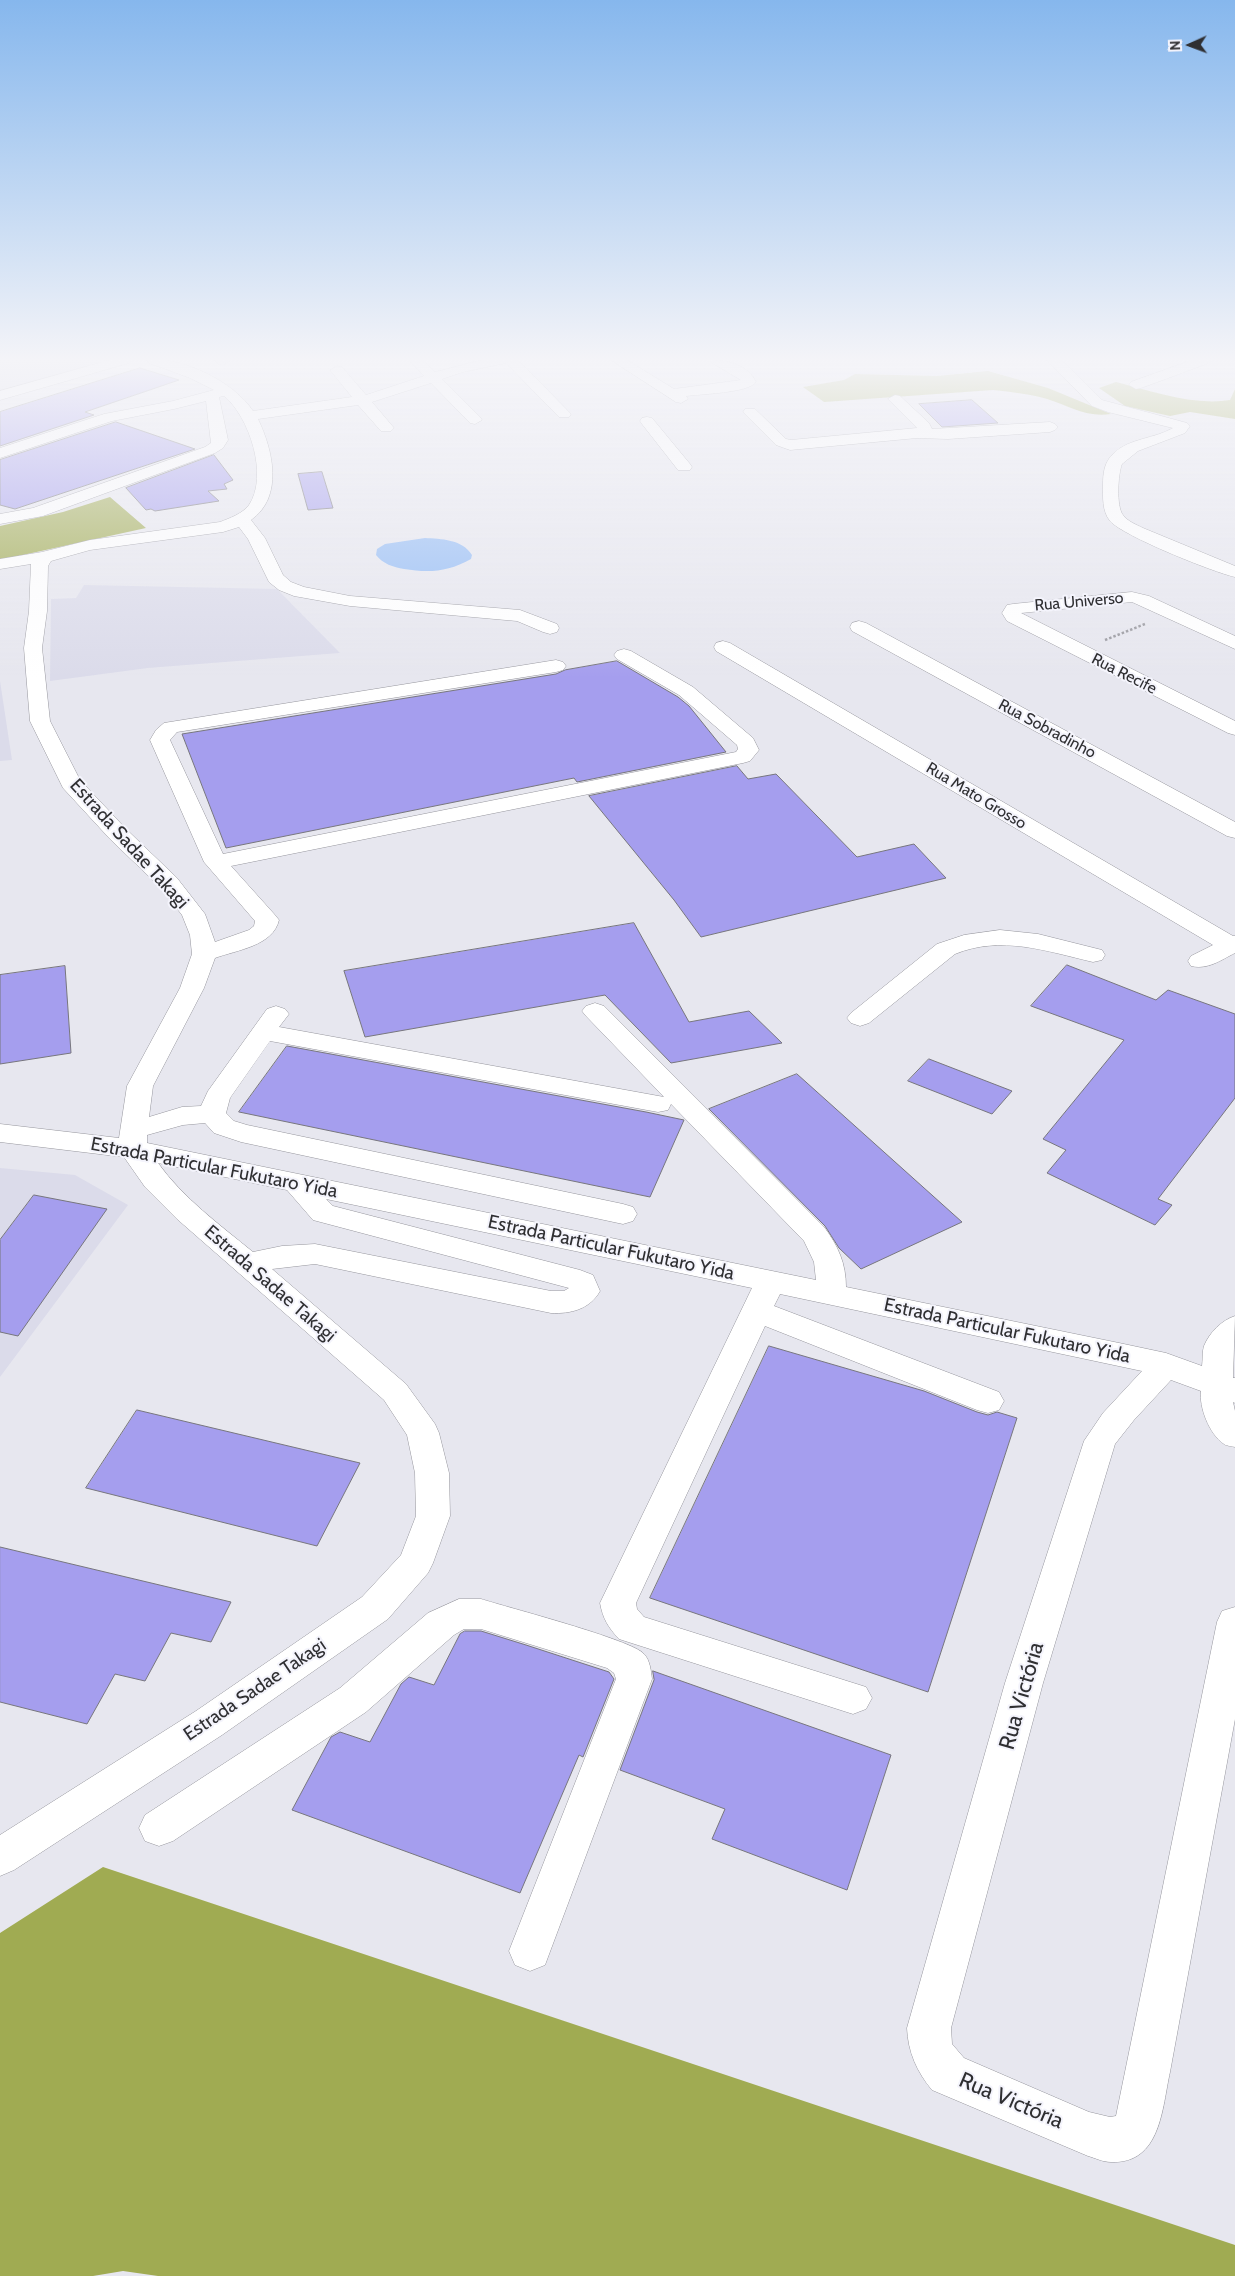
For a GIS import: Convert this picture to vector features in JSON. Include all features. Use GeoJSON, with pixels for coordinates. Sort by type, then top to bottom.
{"type":"FeatureCollection","features":[{"type":"Feature","properties":{"kind":"street"},"geometry":{"type":"LineString","coordinates":[[0,519],[37,512],[165,466]]}},
{"type":"Feature","properties":{"kind":"street"},"geometry":{"type":"LineString","coordinates":[[0,571],[42,561],[64,550],[223,527],[241,519],[252,511],[259,502],[263,491],[263,466]]}},
{"type":"Feature","properties":{"kind":"street"},"geometry":{"type":"LineString","coordinates":[[1112,466],[1111,496],[1113,513],[1116,518],[1133,529],[1235,572]]}},
{"type":"Feature","properties":{"kind":"street"},"geometry":{"type":"LineString","coordinates":[[241,519],[256,538],[276,578],[285,586],[300,592],[350,601],[520,616],[550,628]]}},
{"type":"Feature","properties":{"kind":"street"},"geometry":{"type":"LineString","coordinates":[[0,564],[42,561]]}},
{"type":"Feature","properties":{"kind":"street","name":"Estrada Sadae Takagi"},"geometry":{"type":"LineString","coordinates":[[0,1858],[209,1723],[375,1608],[416,1563],[433,1516],[432,1473],[423,1433],[395,1392],[187,1212],[156,1180],[133,1140],[140,1086],[192,988],[204,954],[202,935],[193,914],[169,883],[118,834],[71,784],[40,721],[33,648],[42,561]]}},
{"type":"Feature","properties":{"kind":"street","name":"Rua Universo"},"geometry":{"type":"LineString","coordinates":[[1014,617],[1011,613],[1013,610],[1020,608],[1121,597],[1143,600],[1235,643]]}},
{"type":"Feature","properties":{"kind":"street","name":"Rua Recife"},"geometry":{"type":"LineString","coordinates":[[1014,617],[1235,729]]}},
{"type":"Feature","properties":{"kind":"street","name":"Rua Sobradinho"},"geometry":{"type":"LineString","coordinates":[[859,628],[1235,831]]}},
{"type":"Feature","properties":{"kind":"street","name":"Rua Mato Grosso"},"geometry":{"type":"LineString","coordinates":[[723,646],[1233,944]]}},
{"type":"Feature","properties":{"kind":"street"},"geometry":{"type":"LineString","coordinates":[[215,862],[743,757],[749,750],[746,742],[686,691],[624,655]]}},
{"type":"Feature","properties":{"kind":"street"},"geometry":{"type":"LineString","coordinates":[[204,954],[257,936],[265,929],[267,920],[215,862],[160,740],[163,734],[171,727],[556,666]]}},
{"type":"Feature","properties":{"kind":"street"},"geometry":{"type":"LineString","coordinates":[[860,1018],[946,949],[961,941],[1020,938],[1050,943],[1093,955]]}},
{"type":"Feature","properties":{"kind":"street"},"geometry":{"type":"LineString","coordinates":[[1200,961],[1233,944]]}},
{"type":"Feature","properties":{"kind":"street"},"geometry":{"type":"LineString","coordinates":[[595,1011],[814,1234],[827,1251],[832,1266],[831,1294]]}},
{"type":"Feature","properties":{"kind":"street"},"geometry":{"type":"LineString","coordinates":[[212,1114],[218,1097],[270,1023],[658,1104]]}},
{"type":"Feature","properties":{"kind":"street"},"geometry":{"type":"LineString","coordinates":[[133,1140],[182,1116],[212,1114]]}},
{"type":"Feature","properties":{"kind":"street"},"geometry":{"type":"LineString","coordinates":[[212,1114],[224,1127],[241,1133],[623,1214]]}},
{"type":"Feature","properties":{"kind":"street","name":"Estrada Particular Fukutaro Yida"},"geometry":{"type":"LineString","coordinates":[[0,1133],[133,1140],[296,1183],[1166,1365],[1226,1387]]}},
{"type":"Feature","properties":{"kind":"street"},"geometry":{"type":"LineString","coordinates":[[247,1264],[282,1256],[315,1254],[551,1302],[562,1303],[576,1300],[585,1291],[582,1282],[569,1277],[323,1212],[296,1183]]}},
{"type":"Feature","properties":{"kind":"street"},"geometry":{"type":"LineString","coordinates":[[771,1281],[618,1603],[620,1616],[632,1628],[853,1698]]}},
{"type":"Feature","properties":{"kind":"street"},"geometry":{"type":"LineString","coordinates":[[756,1311],[988,1400]]}},
{"type":"Feature","properties":{"kind":"street"},"geometry":{"type":"LineString","coordinates":[[1235,1327],[1219,1348],[1226,1387],[1216,1399],[1220,1416],[1235,1435]]}},
{"type":"Feature","properties":{"kind":"street","name":"Rua Victória"},"geometry":{"type":"LineString","coordinates":[[1166,1365],[1111,1424],[1100,1441],[1024,1683],[929,2028],[929,2044],[934,2058],[948,2074],[1088,2134],[1110,2140],[1125,2138],[1135,2128],[1148,2072],[1235,1622]]}},
{"type":"Feature","properties":{"kind":"street"},"geometry":{"type":"LineString","coordinates":[[159,1828],[353,1700],[441,1624],[459,1614],[481,1614],[618,1656],[631,1664],[634,1679],[530,1951]]}},
{"type":"Feature","properties":{"kind":"path"},"geometry":{"type":"LineString","coordinates":[[1077,650],[1172,614]]}},
{"type":"Feature","properties":{"kind":"shaded area"},"geometry":{"type":"Polygon","coordinates":[[[84,585],[277,589],[340,653],[148,668],[50,681],[51,599],[76,598],[84,585]]]}},
{"type":"Feature","properties":{"kind":"shaded area"},"geometry":{"type":"Polygon","coordinates":[[[0,681],[12,760],[0,761],[0,681]]]}},
{"type":"Feature","properties":{"kind":"shaded area"},"geometry":{"type":"Polygon","coordinates":[[[0,1168],[75,1175],[128,1205],[0,1377],[0,1168]]]}},
{"type":"Feature","properties":{"kind":"green space"},"geometry":{"type":"Polygon","coordinates":[[[110,497],[146,528],[0,560],[0,526],[63,512],[110,497]]]}},
{"type":"Feature","properties":{"kind":"green space"},"geometry":{"type":"Polygon","coordinates":[[[103,1867],[1235,2245],[1235,2276],[158,2276],[123,2271],[93,2276],[0,2276],[0,1933],[103,1867]]]}},
{"type":"Feature","properties":{"kind":"water"},"geometry":{"type":"Polygon","coordinates":[[[425,538],[457,543],[468,550],[472,555],[471,559],[446,569],[422,571],[392,566],[382,561],[376,555],[377,549],[385,544],[425,538]]]}},
{"type":"Feature","properties":{"kind":"building"},"geometry":{"type":"Polygon","coordinates":[[[0,466],[143,466],[15,509],[0,505],[0,466]]]}},
{"type":"Feature","properties":{"kind":"building"},"geometry":{"type":"Polygon","coordinates":[[[184,466],[223,466],[233,480],[224,484],[227,489],[208,491],[219,501],[155,511],[151,509],[146,510],[126,488],[184,466]]]}},
{"type":"Feature","properties":{"kind":"building"},"geometry":{"type":"Polygon","coordinates":[[[322,472],[333,508],[308,510],[298,474],[322,472]]]}},
{"type":"Feature","properties":{"kind":"building"},"geometry":{"type":"Polygon","coordinates":[[[617,661],[678,697],[689,706],[726,752],[577,782],[574,778],[226,848],[182,734],[556,674],[565,670],[617,661]]]}},
{"type":"Feature","properties":{"kind":"building"},"geometry":{"type":"Polygon","coordinates":[[[737,766],[748,779],[776,774],[857,857],[914,844],[946,878],[701,937],[674,900],[589,796],[737,766]]]}},
{"type":"Feature","properties":{"kind":"building"},"geometry":{"type":"Polygon","coordinates":[[[634,923],[689,1022],[749,1011],[782,1043],[671,1063],[605,995],[365,1037],[344,971],[634,923]]]}},
{"type":"Feature","properties":{"kind":"building"},"geometry":{"type":"Polygon","coordinates":[[[1067,965],[1156,1000],[1168,990],[1235,1014],[1235,1098],[1158,1199],[1172,1205],[1155,1225],[1047,1173],[1066,1150],[1043,1139],[1124,1040],[1031,1006],[1067,965]]]}},
{"type":"Feature","properties":{"kind":"building"},"geometry":{"type":"Polygon","coordinates":[[[65,966],[71,1053],[0,1064],[0,975],[65,966]]]}},
{"type":"Feature","properties":{"kind":"building"},"geometry":{"type":"Polygon","coordinates":[[[287,1046],[684,1120],[650,1197],[239,1112],[287,1046]]]}},
{"type":"Feature","properties":{"kind":"building"},"geometry":{"type":"Polygon","coordinates":[[[929,1059],[1012,1091],[992,1114],[908,1081],[929,1059]]]}},
{"type":"Feature","properties":{"kind":"building"},"geometry":{"type":"Polygon","coordinates":[[[797,1074],[962,1222],[861,1269],[839,1248],[825,1226],[709,1109],[797,1074]]]}},
{"type":"Feature","properties":{"kind":"building"},"geometry":{"type":"Polygon","coordinates":[[[34,1195],[107,1209],[18,1336],[0,1332],[0,1240],[34,1195]]]}},
{"type":"Feature","properties":{"kind":"building"},"geometry":{"type":"Polygon","coordinates":[[[769,1346],[924,1391],[977,1412],[988,1415],[997,1412],[1017,1418],[928,1692],[650,1598],[769,1346]]]}},
{"type":"Feature","properties":{"kind":"building"},"geometry":{"type":"Polygon","coordinates":[[[137,1410],[360,1463],[317,1546],[86,1488],[137,1410]]]}},
{"type":"Feature","properties":{"kind":"building"},"geometry":{"type":"Polygon","coordinates":[[[0,1547],[231,1602],[211,1642],[171,1633],[145,1681],[115,1674],[87,1724],[0,1702],[0,1547]]]}},
{"type":"Feature","properties":{"kind":"building"},"geometry":{"type":"Polygon","coordinates":[[[465,1631],[481,1631],[526,1645],[609,1672],[614,1679],[583,1757],[579,1755],[520,1893],[292,1810],[331,1737],[340,1732],[370,1742],[401,1684],[409,1677],[434,1685],[460,1634],[465,1631]]]}},
{"type":"Feature","properties":{"kind":"building"},"geometry":{"type":"Polygon","coordinates":[[[653,1671],[891,1755],[847,1890],[712,1839],[725,1809],[620,1770],[654,1680],[653,1671]]]}}]}
